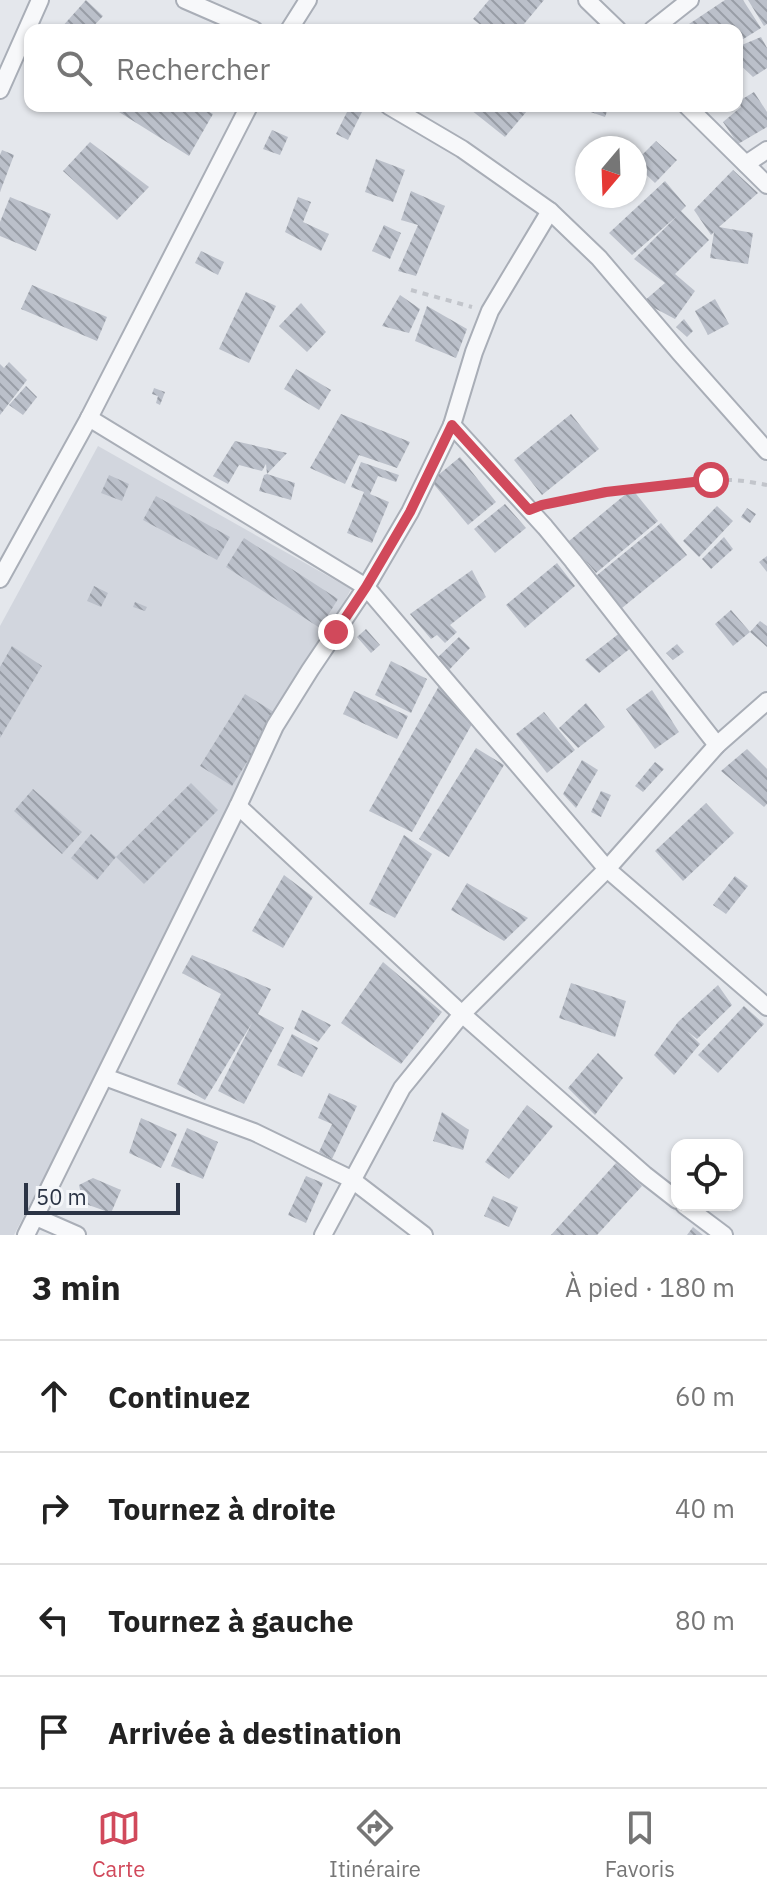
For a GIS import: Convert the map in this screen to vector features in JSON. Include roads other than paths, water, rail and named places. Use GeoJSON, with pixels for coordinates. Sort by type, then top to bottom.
{"type":"FeatureCollection","features":[{"type":"Feature","properties":{"kind":"street"},"geometry":{"type":"LineString","coordinates":[[29,24],[40,0]]}},
{"type":"Feature","properties":{"kind":"street"},"geometry":{"type":"LineString","coordinates":[[185,0],[240,24]]}},
{"type":"Feature","properties":{"kind":"street"},"geometry":{"type":"LineString","coordinates":[[293,24],[308,0]]}},
{"type":"Feature","properties":{"kind":"street"},"geometry":{"type":"LineString","coordinates":[[587,0],[612,24]]}},
{"type":"Feature","properties":{"kind":"street"},"geometry":{"type":"LineString","coordinates":[[660,24],[690,0]]}},
{"type":"Feature","properties":{"kind":"street"},"geometry":{"type":"LineString","coordinates":[[0,90],[24,36]]}},
{"type":"Feature","properties":{"kind":"street"},"geometry":{"type":"LineString","coordinates":[[0,579],[89,418],[246,112]]}},
{"type":"Feature","properties":{"kind":"street"},"geometry":{"type":"LineString","coordinates":[[399,112],[462,149],[550,211],[599,258],[767,451]]}},
{"type":"Feature","properties":{"kind":"street"},"geometry":{"type":"LineString","coordinates":[[693,112],[767,185]]}},
{"type":"Feature","properties":{"kind":"street"},"geometry":{"type":"LineString","coordinates":[[746,164],[767,150]]}},
{"type":"Feature","properties":{"kind":"street"},"geometry":{"type":"LineString","coordinates":[[26,1235],[275,726],[366,587],[410,512],[452,425],[490,311],[550,211]]}},
{"type":"Feature","properties":{"kind":"street"},"geometry":{"type":"LineString","coordinates":[[89,418],[366,587],[607,869],[767,1007]]}},
{"type":"Feature","properties":{"kind":"street"},"geometry":{"type":"LineString","coordinates":[[452,425],[573,561],[717,745]]}},
{"type":"Feature","properties":{"kind":"street"},"geometry":{"type":"LineString","coordinates":[[323,1235],[402,1088],[462,1014],[607,869],[717,745],[767,701]]}},
{"type":"Feature","properties":{"kind":"street"},"geometry":{"type":"LineString","coordinates":[[238,806],[462,1014],[671,1195]]}},
{"type":"Feature","properties":{"kind":"street"},"geometry":{"type":"LineString","coordinates":[[105,1077],[254,1132],[351,1179],[424,1235]]}},
{"type":"Feature","properties":{"kind":"street"},"geometry":{"type":"LineString","coordinates":[[692,1211],[724,1235]]}},
{"type":"Feature","properties":{"kind":"street"},"geometry":{"type":"LineString","coordinates":[[36,1217],[77,1235]]}}]}
